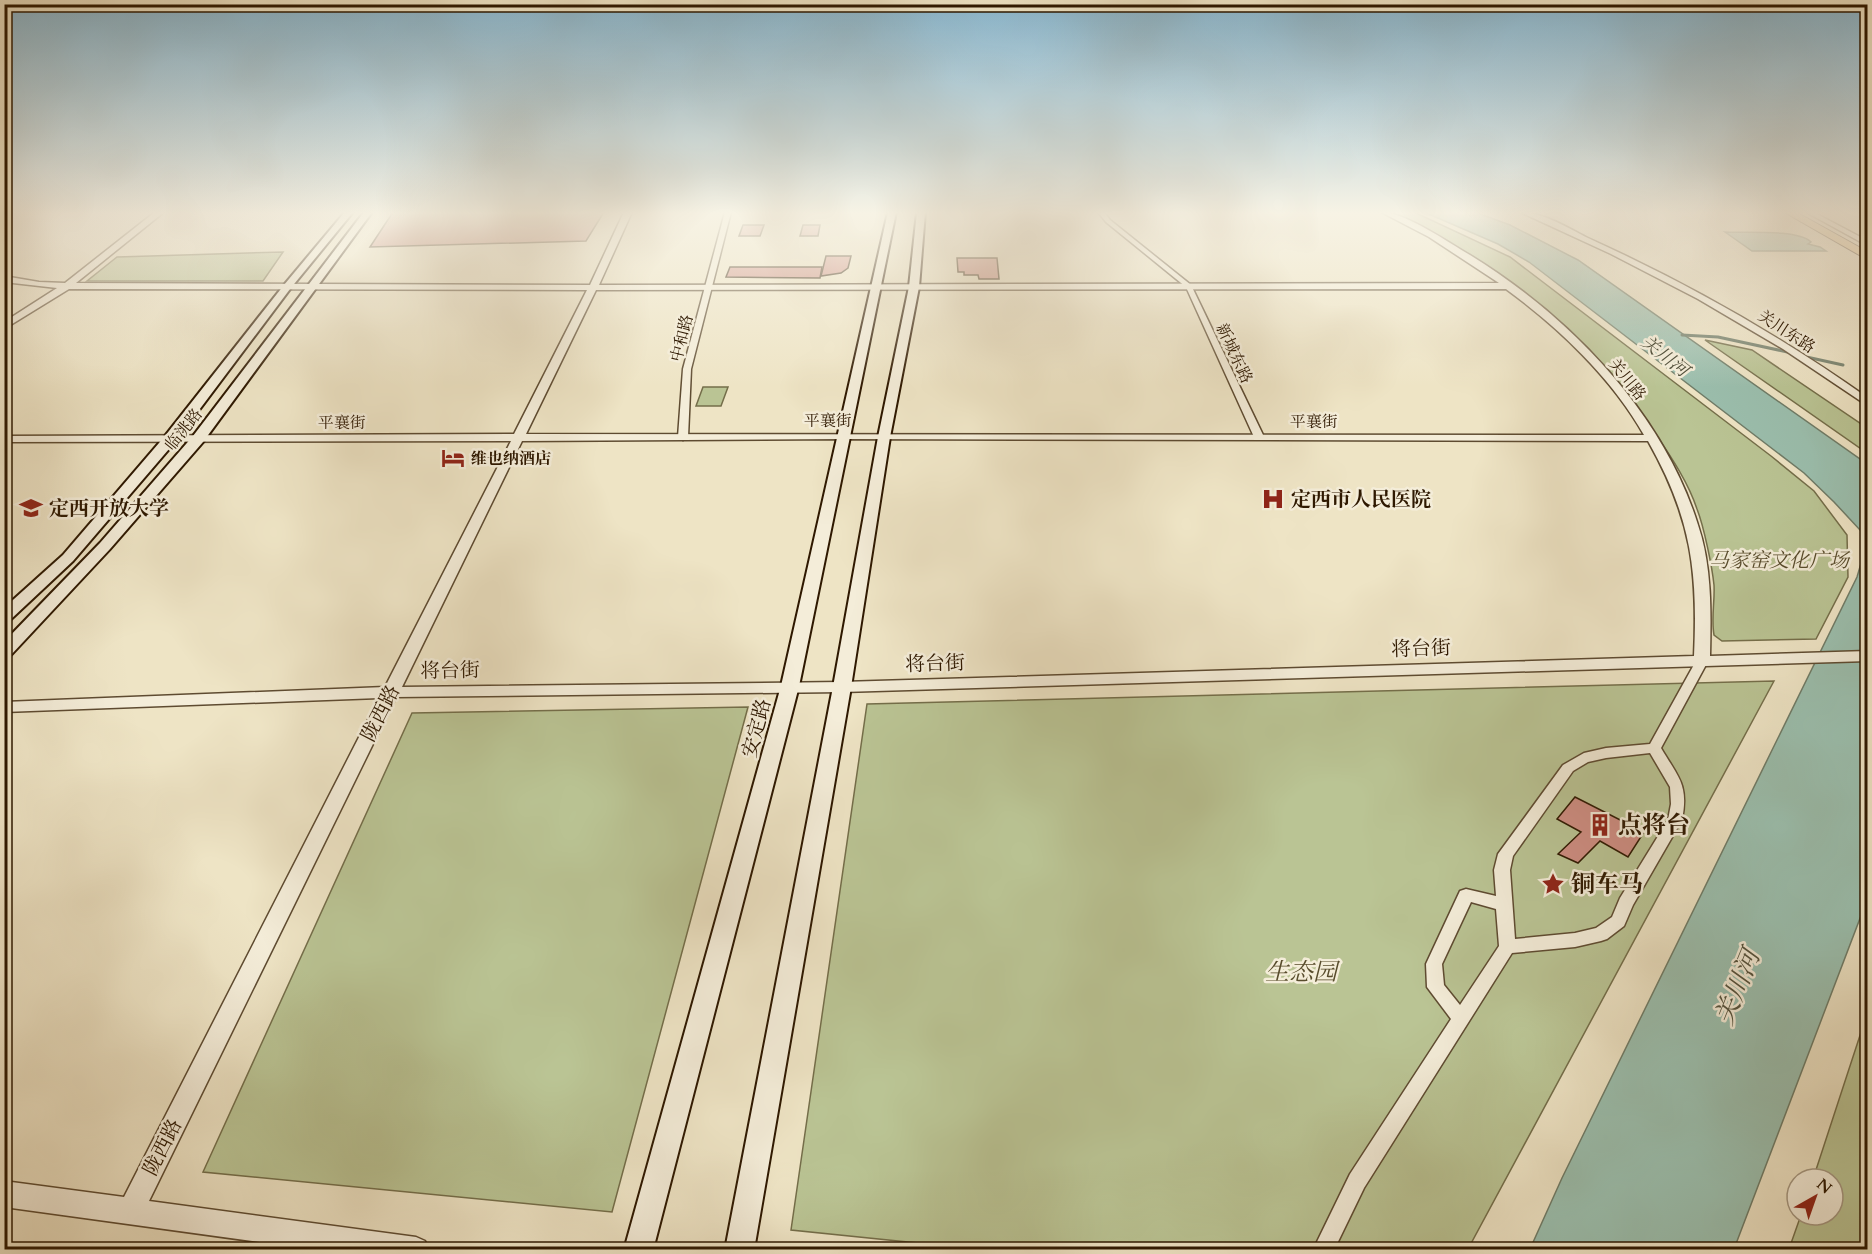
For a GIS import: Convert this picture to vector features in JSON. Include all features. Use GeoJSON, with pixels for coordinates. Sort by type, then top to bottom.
{"type":"FeatureCollection","features":[{"type":"Feature","properties":{"kind":"main road","name":"临洮路"},"geometry":{"type":"LineString","coordinates":[[4,617],[68,558],[170,439],[301,271]]}},
{"type":"Feature","properties":{"kind":"main road","name":"临洮路"},"geometry":{"type":"LineString","coordinates":[[4,652],[105,546],[198,439],[323,271]]}},
{"type":"Feature","properties":{"kind":"main road","name":"安定路"},"geometry":{"type":"LineString","coordinates":[[638,1250],[790,686],[880,271]]}},
{"type":"Feature","properties":{"kind":"main road"},"geometry":{"type":"LineString","coordinates":[[740,1250],[916,271]]}},
{"type":"Feature","properties":{"kind":"street"},"geometry":{"type":"LineString","coordinates":[[4,326],[67,286],[86,271]]}},
{"type":"Feature","properties":{"kind":"street","name":"陇西路"},"geometry":{"type":"LineString","coordinates":[[130,1212],[601,271]]}},
{"type":"Feature","properties":{"kind":"street","name":"中和路"},"geometry":{"type":"LineString","coordinates":[[684,437],[687,369],[713,271]]}},
{"type":"Feature","properties":{"kind":"street","name":"新城东路"},"geometry":{"type":"LineString","coordinates":[[1170,271],[1189,286],[1259,437]]}},
{"type":"Feature","properties":{"kind":"street","name":"关川路"},"geometry":{"type":"LineString","coordinates":[[1485,271],[1536,307],[1583,351],[1625,398],[1651,438],[1678,487],[1692,527],[1704,603],[1702,661]]}},
{"type":"Feature","properties":{"kind":"street","name":"关川东路"},"geometry":{"type":"LineString","coordinates":[[1651,271],[1733,315],[1868,403]]}},
{"type":"Feature","properties":{"kind":"street"},"geometry":{"type":"LineString","coordinates":[[4,279],[39,285],[67,286],[309,288],[1508,286]]}},
{"type":"Feature","properties":{"kind":"street","name":"平襄街"},"geometry":{"type":"LineString","coordinates":[[4,439],[844,436],[1651,438]]}},
{"type":"Feature","properties":{"kind":"street","name":"将台街"},"geometry":{"type":"LineString","coordinates":[[4,707],[390,692],[842,687],[1868,656]]}},
{"type":"Feature","properties":{"kind":"street"},"geometry":{"type":"LineString","coordinates":[[1654,748],[1702,661]]}},
{"type":"Feature","properties":{"kind":"street"},"geometry":{"type":"LineString","coordinates":[[1323,1250],[1357,1181],[1507,947],[1502,870],[1506,854],[1568,768],[1584,758],[1606,753],[1654,748]]}},
{"type":"Feature","properties":{"kind":"street"},"geometry":{"type":"LineString","coordinates":[[1507,947],[1575,940],[1601,934],[1618,921],[1626,903],[1675,820],[1677,812],[1677,787],[1654,748]]}},
{"type":"Feature","properties":{"kind":"street"},"geometry":{"type":"LineString","coordinates":[[1461,1019],[1436,987],[1434,964],[1466,895],[1504,904]]}},
{"type":"Feature","properties":{"kind":"street"},"geometry":{"type":"LineString","coordinates":[[4,1194],[416,1250]]}},
{"type":"Feature","properties":{"kind":"green space"},"geometry":{"type":"Polygon","coordinates":[[[100,271],[270,271],[263,281],[87,281],[100,271]]]}},
{"type":"Feature","properties":{"kind":"green space","name":"马家窑文化广场"},"geometry":{"type":"Polygon","coordinates":[[[1493,271],[1528,271],[1814,491],[1847,535],[1848,577],[1816,639],[1722,641],[1714,635],[1714,591],[1710,557],[1697,509],[1673,460],[1629,398],[1601,364],[1570,333],[1493,271]]]}},
{"type":"Feature","properties":{"kind":"green space"},"geometry":{"type":"Polygon","coordinates":[[[1705,340],[1752,350],[1867,428],[1867,453],[1705,340]]]}},
{"type":"Feature","properties":{"kind":"green space"},"geometry":{"type":"Polygon","coordinates":[[[703,387],[728,387],[721,406],[696,406],[703,387]]]}},
{"type":"Feature","properties":{"kind":"green space","name":"生态园"},"geometry":{"type":"Polygon","coordinates":[[[1774,681],[1468,1249],[986,1250],[791,1230],[867,704],[1774,681]]]}},
{"type":"Feature","properties":{"kind":"green space"},"geometry":{"type":"Polygon","coordinates":[[[748,707],[612,1212],[203,1172],[412,713],[748,707]]]}},
{"type":"Feature","properties":{"kind":"green space"},"geometry":{"type":"Polygon","coordinates":[[[1867,1014],[1867,1249],[1789,1249],[1797,1227],[1845,1227],[1845,1167],[1817,1167],[1867,1014]]]}},
{"type":"Feature","properties":{"kind":"water","name":"关川河"},"geometry":{"type":"Polygon","coordinates":[[[1540,271],[1593,271],[1867,464],[1867,900],[1734,1249],[1530,1249],[1562,1178],[1857,577],[1865,550],[1861,531],[1804,473],[1540,271]]]}},
{"type":"Feature","properties":{"kind":"building"},"geometry":{"type":"Polygon","coordinates":[[[729,271],[821,271],[820,278],[726,277],[729,271]]]}},
{"type":"Feature","properties":{"kind":"building"},"geometry":{"type":"Polygon","coordinates":[[[822,271],[844,271],[841,273],[821,276],[822,271]]]}},
{"type":"Feature","properties":{"kind":"building"},"geometry":{"type":"Polygon","coordinates":[[[998,271],[999,279],[979,279],[978,275],[964,275],[964,272],[958,272],[998,271]]]}},
{"type":"Feature","properties":{"kind":"building","name":"点将台"},"geometry":{"type":"Polygon","coordinates":[[[1575,797],[1644,832],[1628,857],[1600,841],[1578,863],[1558,854],[1581,832],[1557,819],[1575,797]]]}},
{"type":"Feature","properties":{"kind":"waterway"},"geometry":{"type":"LineString","coordinates":[[1682,335],[1718,337],[1792,353]]}},
{"type":"Feature","properties":{"kind":"waterway"},"geometry":{"type":"LineString","coordinates":[[1802,356],[1843,365]]}},
{"type":"Feature","properties":{"kind":"place","name":"维也纳酒店"},"geometry":{"type":"Point","coordinates":[453,458]}},
{"type":"Feature","properties":{"kind":"place","name":"定西市人民医院"},"geometry":{"type":"Point","coordinates":[1273,499]}},
{"type":"Feature","properties":{"kind":"place","name":"定西开放大学"},"geometry":{"type":"Point","coordinates":[31,508]}},
{"type":"Feature","properties":{"kind":"place","name":"点将台"},"geometry":{"type":"Point","coordinates":[1600,825]}},
{"type":"Feature","properties":{"kind":"place","name":"铜车马"},"geometry":{"type":"Point","coordinates":[1553,884]}}]}
